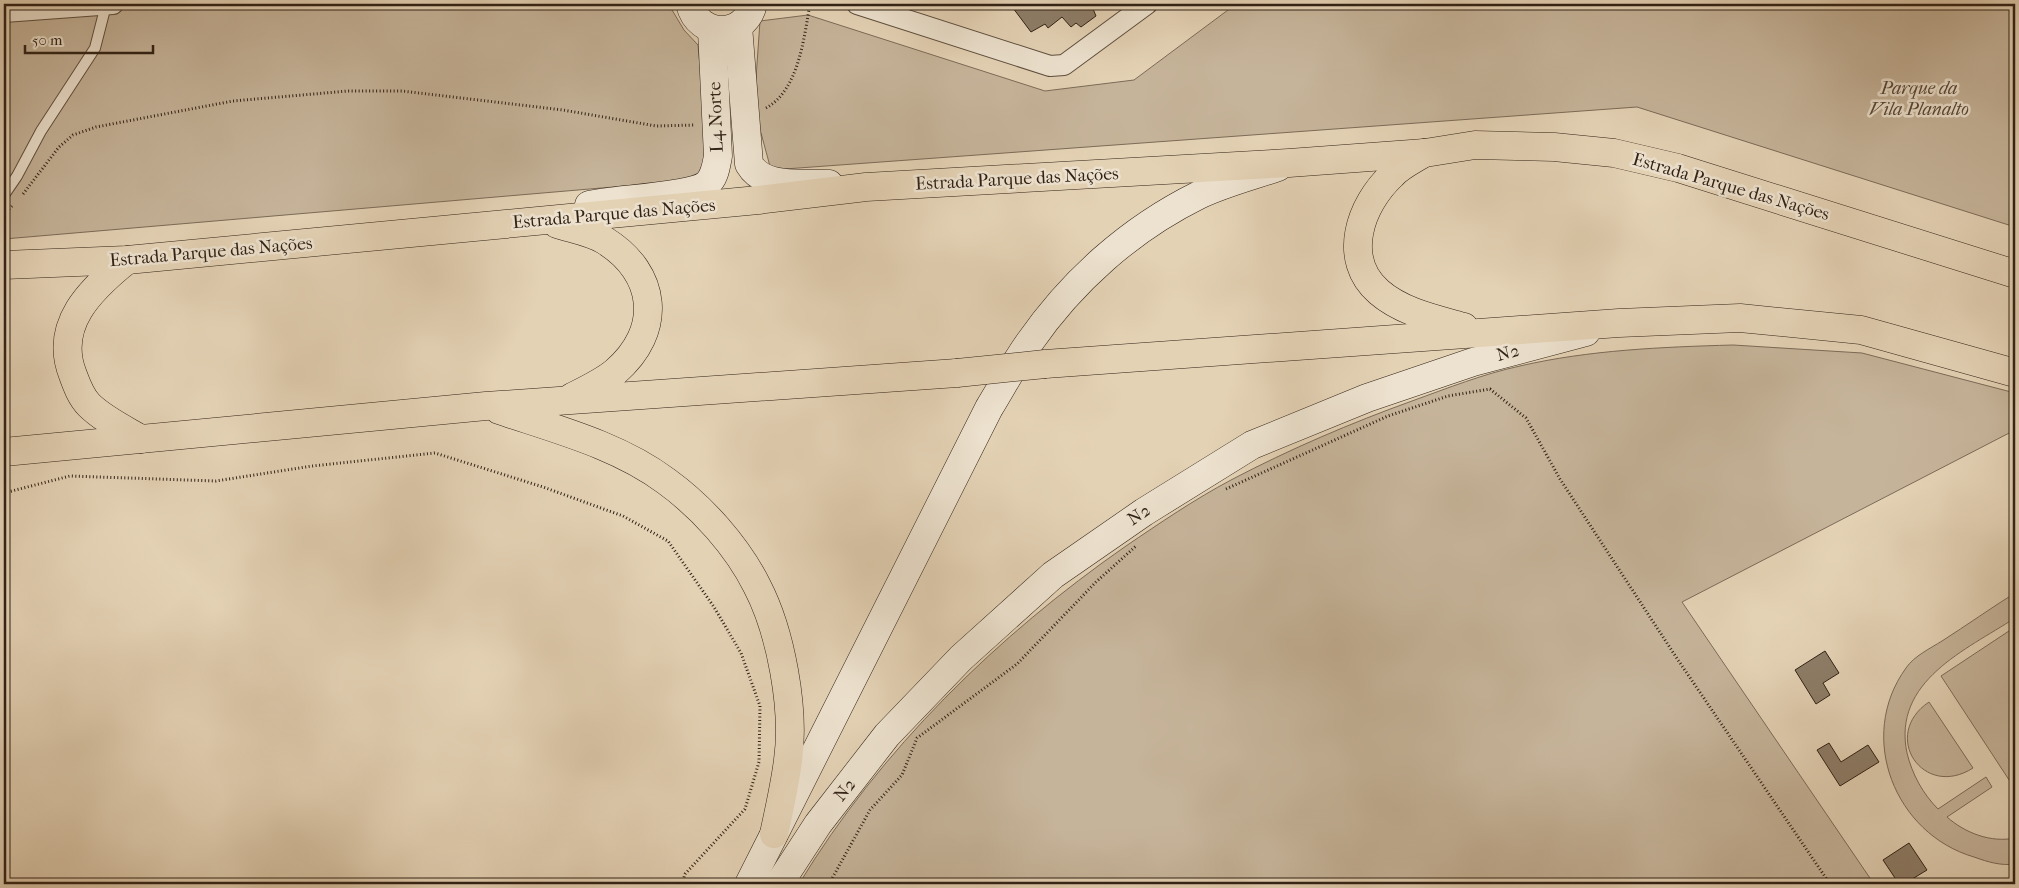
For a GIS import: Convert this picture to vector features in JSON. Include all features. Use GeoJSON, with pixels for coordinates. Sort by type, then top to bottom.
{"type":"FeatureCollection","features":[{"type":"Feature","properties":{"kind":"highway","name":"Estrada Parque das Nações"},"geometry":{"type":"LineString","coordinates":[[4,265],[128,260],[866,187],[1289,163],[1425,153],[1476,145],[1554,147],[1614,153],[1678,168],[2015,274]]}},
{"type":"Feature","properties":{"kind":"highway"},"geometry":{"type":"LineString","coordinates":[[1425,153],[1392,174],[1370,202],[1358,231],[1358,259],[1368,281],[1393,302],[1427,317],[1485,333]]}},
{"type":"Feature","properties":{"kind":"highway"},"geometry":{"type":"LineString","coordinates":[[546,220],[592,235],[616,249],[639,273],[645,286],[648,303],[648,320],[644,336],[626,362],[614,373],[566,401]]}},
{"type":"Feature","properties":{"kind":"highway"},"geometry":{"type":"LineString","coordinates":[[128,260],[102,281],[81,304],[70,327],[67,352],[70,369],[79,391],[89,405],[141,439]]}},
{"type":"Feature","properties":{"kind":"highway"},"geometry":{"type":"LineString","coordinates":[[4,452],[486,406],[1619,323],[1740,318],[1861,330],[2015,373]]}},
{"type":"Feature","properties":{"kind":"highway"},"geometry":{"type":"LineString","coordinates":[[486,406],[605,448],[666,481],[704,514],[740,559],[757,585],[767,607],[783,664],[789,706],[789,758],[774,834]]}},
{"type":"Feature","properties":{"kind":"main road"},"geometry":{"type":"LineString","coordinates":[[690,4],[699,22],[744,16]]}},
{"type":"Feature","properties":{"kind":"main road","name":"L4 Norte"},"geometry":{"type":"LineString","coordinates":[[546,220],[604,201],[686,192],[705,186],[713,177],[731,121],[744,16]]}},
{"type":"Feature","properties":{"kind":"main road","name":"L4 Norte"},"geometry":{"type":"LineString","coordinates":[[731,121],[752,170],[759,176],[774,181],[866,187]]}},
{"type":"Feature","properties":{"kind":"main road"},"geometry":{"type":"LineString","coordinates":[[749,884],[989,408],[1029,343],[1072,288],[1103,259],[1134,234],[1199,195],[1289,163]]}},
{"type":"Feature","properties":{"kind":"main road","name":"N2"},"geometry":{"type":"LineString","coordinates":[[779,884],[818,824],[887,735],[961,658],[1053,575],[1144,512],[1252,445],[1367,398],[1473,362],[1619,323]]}},
{"type":"Feature","properties":{"kind":"street"},"geometry":{"type":"LineString","coordinates":[[857,4],[1050,66],[1064,65],[1147,4]]}},
{"type":"Feature","properties":{"kind":"street"},"geometry":{"type":"LineString","coordinates":[[4,12],[110,5]]}},
{"type":"Feature","properties":{"kind":"lane"},"geometry":{"type":"LineString","coordinates":[[4,196],[17,176],[41,130],[95,48],[110,5]]}},
{"type":"Feature","properties":{"kind":"path"},"geometry":{"type":"LineString","coordinates":[[22,195],[73,135],[96,127],[232,101],[348,91],[402,91],[563,110],[656,126],[731,121],[774,104],[788,88],[802,44],[810,4]]}},
{"type":"Feature","properties":{"kind":"path"},"geometry":{"type":"LineString","coordinates":[[4,214],[16,202]]}},
{"type":"Feature","properties":{"kind":"path"},"geometry":{"type":"LineString","coordinates":[[1220,492],[1388,416],[1448,396],[1490,389],[1526,418],[1560,479],[1587,521],[1830,884]]}},
{"type":"Feature","properties":{"kind":"path"},"geometry":{"type":"LineString","coordinates":[[4,493],[70,476],[216,481],[312,466],[435,453],[543,487],[623,516],[668,540],[714,607],[741,653],[760,706],[759,762],[745,809],[685,874],[682,884]]}},
{"type":"Feature","properties":{"kind":"path"},"geometry":{"type":"LineString","coordinates":[[829,884],[870,810],[902,775],[917,738],[1017,664],[1096,582],[1140,542]]}},
{"type":"Feature","properties":{"kind":"green space"},"geometry":{"type":"Polygon","coordinates":[[[135,4],[671,4],[672,10],[684,30],[698,45],[708,153],[695,180],[4,239],[4,17],[126,8],[135,4]]]}},
{"type":"Feature","properties":{"kind":"green space","name":"Parque da Vila Planalto"},"geometry":{"type":"Polygon","coordinates":[[[1236,4],[2015,4],[2015,227],[1637,107],[771,170],[754,107],[760,21],[808,15],[1045,91],[1134,80],[1236,4]]]}},
{"type":"Feature","properties":{"kind":"green space"},"geometry":{"type":"Polygon","coordinates":[[[1733,345],[1862,353],[2015,393],[2015,430],[1682,602],[1874,884],[799,884],[831,835],[866,787],[945,698],[988,657],[1032,618],[1126,546],[1218,487],[1343,427],[1493,373],[1572,356],[1653,348],[1733,345]]]}},
{"type":"Feature","properties":{"kind":"green space"},"geometry":{"type":"Polygon","coordinates":[[[2015,593],[2015,618],[1975,642],[1937,670],[1922,687],[1911,706],[1905,728],[1907,753],[1912,768],[1923,790],[1938,809],[1986,777],[1992,787],[1947,817],[1962,828],[1988,838],[2015,838],[2015,864],[2005,864],[1979,859],[1946,845],[1923,827],[1905,805],[1892,780],[1885,752],[1884,723],[1891,695],[1906,668],[1913,660],[2015,593]]]}},
{"type":"Feature","properties":{"kind":"green space"},"geometry":{"type":"Polygon","coordinates":[[[2015,627],[2015,789],[1941,676],[2015,627]]]}},
{"type":"Feature","properties":{"kind":"green space"},"geometry":{"type":"Polygon","coordinates":[[[1929,702],[1973,768],[1955,776],[1938,776],[1924,770],[1914,759],[1908,746],[1908,731],[1915,716],[1929,702]]]}},
{"type":"Feature","properties":{"kind":"building"},"geometry":{"type":"Polygon","coordinates":[[[1010,4],[1091,4],[1096,16],[1081,27],[1076,23],[1071,27],[1062,17],[1048,28],[1045,24],[1031,32],[1010,4]]]}},
{"type":"Feature","properties":{"kind":"building"},"geometry":{"type":"Polygon","coordinates":[[[1825,651],[1839,673],[1823,683],[1830,695],[1816,704],[1795,670],[1825,651]]]}},
{"type":"Feature","properties":{"kind":"building"},"geometry":{"type":"Polygon","coordinates":[[[1829,743],[1841,762],[1868,745],[1879,762],[1840,786],[1817,750],[1829,743]]]}},
{"type":"Feature","properties":{"kind":"building"},"geometry":{"type":"Polygon","coordinates":[[[1909,843],[1927,870],[1904,884],[1899,884],[1883,860],[1909,843]]]}}]}
